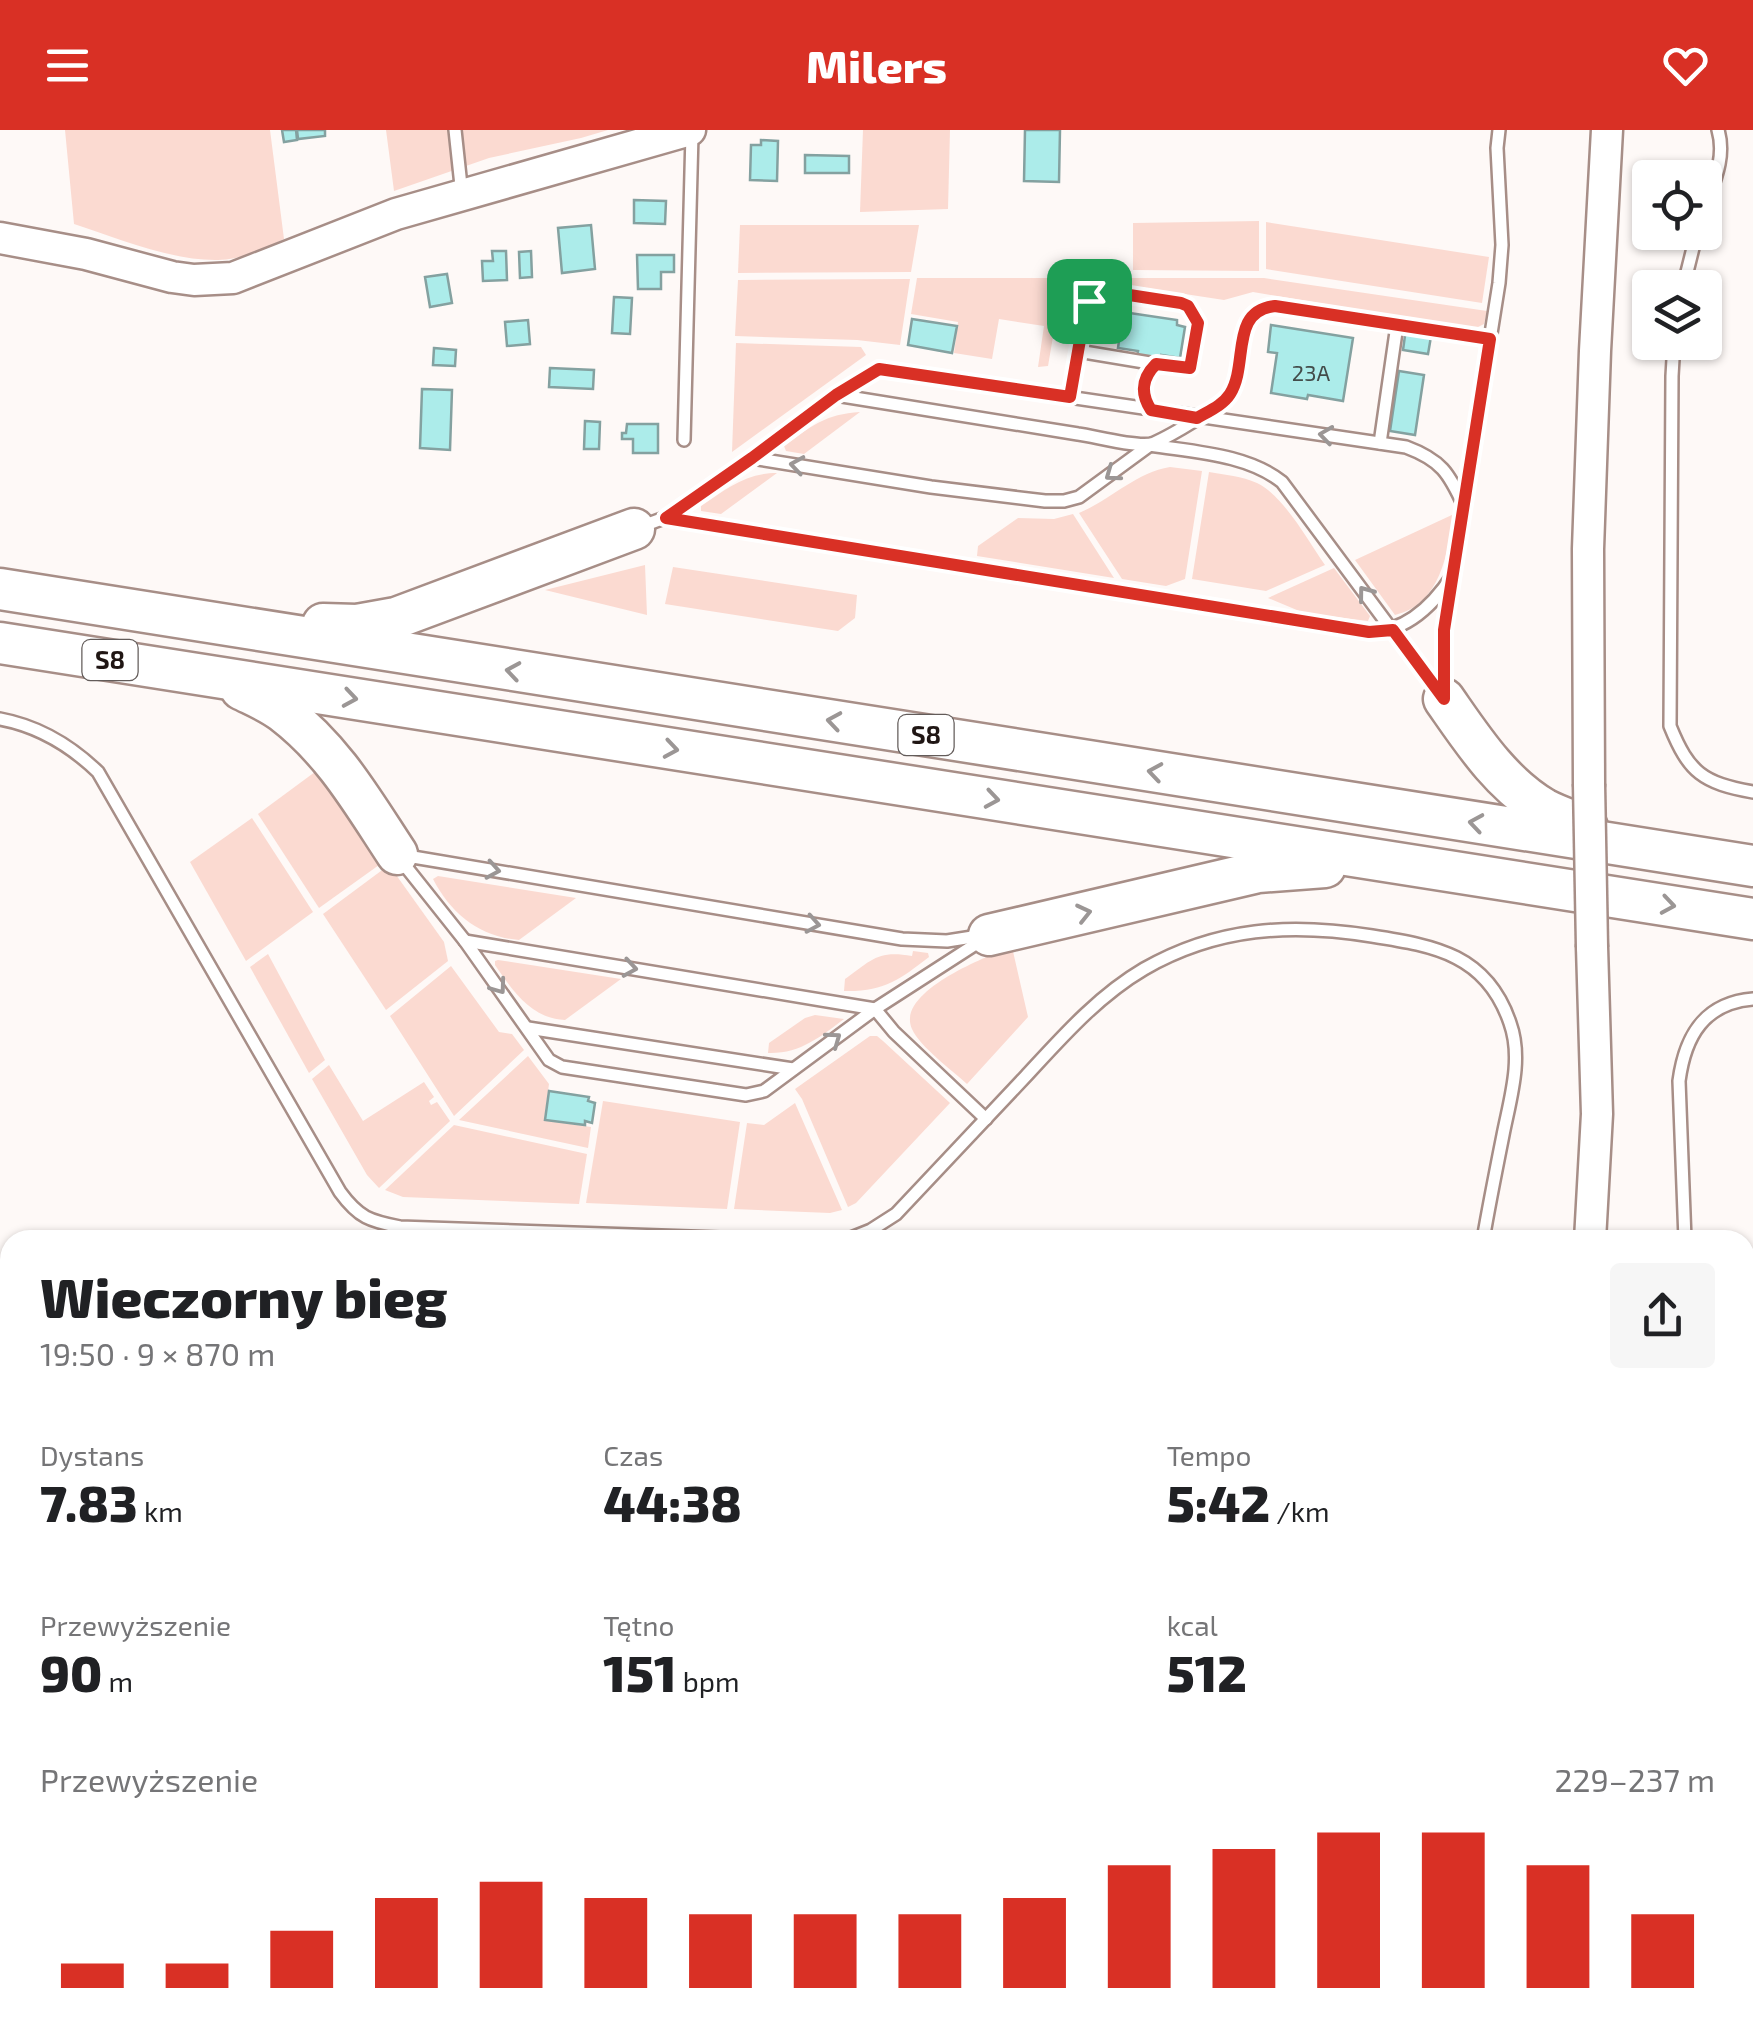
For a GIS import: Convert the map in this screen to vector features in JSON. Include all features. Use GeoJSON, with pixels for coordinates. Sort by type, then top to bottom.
{"type":"FeatureCollection","features":[{"type":"Feature","properties":{"kind":"highway"},"geometry":{"type":"LineString","coordinates":[[210,623],[358,625],[396,618],[650,524]]}},
{"type":"Feature","properties":{"kind":"highway","name":"S8"},"geometry":{"type":"LineString","coordinates":[[0,589],[1753,866]]}},
{"type":"Feature","properties":{"kind":"highway","name":"S8"},"geometry":{"type":"LineString","coordinates":[[0,643],[1753,919]]}},
{"type":"Feature","properties":{"kind":"highway"},"geometry":{"type":"LineString","coordinates":[[220,677],[280,709],[320,745],[340,766],[397,854]]}},
{"type":"Feature","properties":{"kind":"highway"},"geometry":{"type":"LineString","coordinates":[[1444,699],[1498,773],[1519,792],[1545,810],[1642,849]]}},
{"type":"Feature","properties":{"kind":"highway"},"geometry":{"type":"LineString","coordinates":[[989,935],[1258,872],[1398,862]]}},
{"type":"Feature","properties":{"kind":"street"},"geometry":{"type":"LineString","coordinates":[[0,238],[86,254],[172,277],[233,278],[378,220],[691,130]]}},
{"type":"Feature","properties":{"kind":"street"},"geometry":{"type":"LineString","coordinates":[[1590,1230],[1596,1114],[1588,784],[1589,529],[1607,130]]}},
{"type":"Feature","properties":{"kind":"lane"},"geometry":{"type":"LineString","coordinates":[[455,130],[462,195]]}},
{"type":"Feature","properties":{"kind":"lane"},"geometry":{"type":"LineString","coordinates":[[684,440],[691,130]]}},
{"type":"Feature","properties":{"kind":"lane"},"geometry":{"type":"LineString","coordinates":[[1444,699],[1444,630],[1499,283],[1499,130]]}},
{"type":"Feature","properties":{"kind":"lane"},"geometry":{"type":"LineString","coordinates":[[1718,130],[1720,160]]}},
{"type":"Feature","properties":{"kind":"lane"},"geometry":{"type":"LineString","coordinates":[[1070,397],[1086,306],[1097,293],[1117,292],[1188,306],[1198,323],[1190,368],[1078,352]]}},
{"type":"Feature","properties":{"kind":"lane"},"geometry":{"type":"LineString","coordinates":[[752,458],[931,486],[1064,501],[1079,497],[1150,445],[1225,400],[1238,372],[1245,326],[1262,308],[1275,306],[1490,339]]}},
{"type":"Feature","properties":{"kind":"lane"},"geometry":{"type":"LineString","coordinates":[[1380,442],[1397,325]]}},
{"type":"Feature","properties":{"kind":"lane"},"geometry":{"type":"LineString","coordinates":[[1673,360],[1670,726],[1693,770],[1725,786],[1753,792]]}},
{"type":"Feature","properties":{"kind":"lane"},"geometry":{"type":"LineString","coordinates":[[1151,410],[1143,388],[1146,375],[1156,364]]}},
{"type":"Feature","properties":{"kind":"lane"},"geometry":{"type":"LineString","coordinates":[[650,524],[879,369],[1406,447],[1428,455],[1441,466],[1452,479],[1464,506]]}},
{"type":"Feature","properties":{"kind":"lane"},"geometry":{"type":"LineString","coordinates":[[836,395],[1224,458],[1272,474],[1282,482],[1444,699]]}},
{"type":"Feature","properties":{"kind":"lane"},"geometry":{"type":"LineString","coordinates":[[650,524],[1369,632],[1393,630],[1428,606],[1452,575]]}},
{"type":"Feature","properties":{"kind":"lane"},"geometry":{"type":"LineString","coordinates":[[0,719],[52,736],[98,772],[352,1209],[370,1221],[400,1227],[487,1230]]}},
{"type":"Feature","properties":{"kind":"lane"},"geometry":{"type":"LineString","coordinates":[[397,854],[902,939],[947,941],[989,935]]}},
{"type":"Feature","properties":{"kind":"lane"},"geometry":{"type":"LineString","coordinates":[[397,854],[549,1060],[562,1067],[746,1095],[764,1090],[875,1009],[989,935]]}},
{"type":"Feature","properties":{"kind":"lane"},"geometry":{"type":"LineString","coordinates":[[871,1230],[896,1214],[1108,993],[1145,968],[1212,940],[1254,931],[1298,928],[1409,940],[1433,947],[1453,955],[1481,975],[1500,998],[1511,1025],[1516,1068],[1485,1230]]}},
{"type":"Feature","properties":{"kind":"lane"},"geometry":{"type":"LineString","coordinates":[[464,941],[875,1009],[986,1119]]}},
{"type":"Feature","properties":{"kind":"lane"},"geometry":{"type":"LineString","coordinates":[[1686,1230],[1682,1058],[1703,1020],[1739,1000],[1753,999]]}},
{"type":"Feature","properties":{"kind":"lane"},"geometry":{"type":"LineString","coordinates":[[528,1028],[793,1069]]}},
{"type":"Feature","properties":{"kind":"shaded area"},"geometry":{"type":"Polygon","coordinates":[[[65,130],[270,130],[284,239],[235,258],[200,259],[145,248],[74,224],[65,130]]]}},
{"type":"Feature","properties":{"kind":"shaded area"},"geometry":{"type":"Polygon","coordinates":[[[386,130],[608,130],[489,158],[394,191],[386,130]]]}},
{"type":"Feature","properties":{"kind":"shaded area"},"geometry":{"type":"Polygon","coordinates":[[[863,130],[950,130],[948,209],[860,212],[863,130]]]}},
{"type":"Feature","properties":{"kind":"shaded area"},"geometry":{"type":"Polygon","coordinates":[[[1259,221],[1259,271],[1133,270],[1133,223],[1259,221]]]}},
{"type":"Feature","properties":{"kind":"shaded area"},"geometry":{"type":"Polygon","coordinates":[[[1266,222],[1489,257],[1482,303],[1266,269],[1266,222]]]}},
{"type":"Feature","properties":{"kind":"shaded area"},"geometry":{"type":"Polygon","coordinates":[[[740,225],[919,225],[911,272],[738,273],[740,225]]]}},
{"type":"Feature","properties":{"kind":"shaded area"},"geometry":{"type":"Polygon","coordinates":[[[917,278],[1063,278],[1048,366],[1038,367],[1044,326],[999,319],[992,359],[954,353],[958,322],[911,314],[917,278]]]}},
{"type":"Feature","properties":{"kind":"shaded area"},"geometry":{"type":"Polygon","coordinates":[[[1112,278],[1264,278],[1487,311],[1484,324],[1474,329],[1253,292],[1224,300],[1113,283],[1112,278]]]}},
{"type":"Feature","properties":{"kind":"shaded area"},"geometry":{"type":"Polygon","coordinates":[[[910,279],[900,345],[735,336],[738,280],[910,279]]]}},
{"type":"Feature","properties":{"kind":"shaded area"},"geometry":{"type":"Polygon","coordinates":[[[736,343],[861,347],[866,355],[732,452],[736,343]]]}},
{"type":"Feature","properties":{"kind":"shaded area"},"geometry":{"type":"Polygon","coordinates":[[[860,412],[804,454],[786,451],[784,446],[819,422],[860,412]]]}},
{"type":"Feature","properties":{"kind":"shaded area"},"geometry":{"type":"Polygon","coordinates":[[[1170,467],[1202,471],[1185,579],[1166,586],[1122,579],[1079,513],[1146,475],[1170,467]]]}},
{"type":"Feature","properties":{"kind":"shaded area"},"geometry":{"type":"Polygon","coordinates":[[[1209,472],[1245,479],[1267,489],[1295,520],[1325,565],[1266,591],[1192,579],[1209,472]]]}},
{"type":"Feature","properties":{"kind":"shaded area"},"geometry":{"type":"Polygon","coordinates":[[[777,473],[721,514],[701,511],[701,506],[737,483],[777,473]]]}},
{"type":"Feature","properties":{"kind":"shaded area"},"geometry":{"type":"Polygon","coordinates":[[[1073,514],[1114,578],[977,556],[978,546],[1018,518],[1054,519],[1073,514]]]}},
{"type":"Feature","properties":{"kind":"shaded area"},"geometry":{"type":"Polygon","coordinates":[[[1454,514],[1444,561],[1432,589],[1423,600],[1395,615],[1355,560],[1454,514]]]}},
{"type":"Feature","properties":{"kind":"shaded area"},"geometry":{"type":"Polygon","coordinates":[[[645,565],[647,615],[545,590],[645,565]]]}},
{"type":"Feature","properties":{"kind":"shaded area"},"geometry":{"type":"Polygon","coordinates":[[[673,567],[857,595],[855,618],[838,631],[665,604],[673,567]]]}},
{"type":"Feature","properties":{"kind":"shaded area"},"geometry":{"type":"Polygon","coordinates":[[[1334,568],[1370,616],[1368,621],[1304,613],[1268,598],[1334,568]]]}},
{"type":"Feature","properties":{"kind":"shaded area"},"geometry":{"type":"Polygon","coordinates":[[[319,769],[386,860],[319,908],[258,814],[319,769]]]}},
{"type":"Feature","properties":{"kind":"shaded area"},"geometry":{"type":"Polygon","coordinates":[[[252,818],[313,912],[246,961],[190,862],[252,818]]]}},
{"type":"Feature","properties":{"kind":"shaded area"},"geometry":{"type":"Polygon","coordinates":[[[389,865],[444,942],[448,961],[386,1010],[323,914],[389,865]]]}},
{"type":"Feature","properties":{"kind":"shaded area"},"geometry":{"type":"Polygon","coordinates":[[[438,876],[576,898],[519,940],[505,938],[479,929],[458,913],[440,892],[433,879],[438,876]]]}},
{"type":"Feature","properties":{"kind":"shaded area"},"geometry":{"type":"Polygon","coordinates":[[[1012,947],[1028,1017],[967,1084],[922,1043],[912,1029],[910,1015],[917,1002],[946,978],[1012,947]]]}},
{"type":"Feature","properties":{"kind":"shaded area"},"geometry":{"type":"Polygon","coordinates":[[[913,951],[928,953],[929,957],[890,983],[844,991],[845,979],[869,962],[891,954],[912,956],[913,951]]]}},
{"type":"Feature","properties":{"kind":"shaded area"},"geometry":{"type":"Polygon","coordinates":[[[268,954],[325,1060],[309,1073],[250,967],[268,954]]]}},
{"type":"Feature","properties":{"kind":"shaded area"},"geometry":{"type":"Polygon","coordinates":[[[498,960],[621,979],[565,1020],[533,1009],[495,965],[498,960]]]}},
{"type":"Feature","properties":{"kind":"shaded area"},"geometry":{"type":"Polygon","coordinates":[[[451,966],[499,1032],[512,1034],[524,1050],[454,1116],[390,1016],[451,966]]]}},
{"type":"Feature","properties":{"kind":"shaded area"},"geometry":{"type":"Polygon","coordinates":[[[815,1015],[844,1019],[800,1047],[768,1053],[769,1043],[815,1015]]]}},
{"type":"Feature","properties":{"kind":"shaded area"},"geometry":{"type":"Polygon","coordinates":[[[870,1036],[883,1041],[950,1103],[848,1207],[795,1089],[870,1036]]]}},
{"type":"Feature","properties":{"kind":"shaded area"},"geometry":{"type":"Polygon","coordinates":[[[528,1056],[549,1084],[544,1120],[591,1127],[588,1148],[459,1120],[528,1056]]]}},
{"type":"Feature","properties":{"kind":"shaded area"},"geometry":{"type":"Polygon","coordinates":[[[329,1065],[363,1121],[424,1082],[434,1097],[429,1101],[431,1105],[437,1102],[450,1121],[379,1188],[367,1175],[312,1079],[329,1065]]]}},
{"type":"Feature","properties":{"kind":"shaded area"},"geometry":{"type":"Polygon","coordinates":[[[603,1101],[740,1122],[727,1209],[586,1203],[603,1101]]]}},
{"type":"Feature","properties":{"kind":"shaded area"},"geometry":{"type":"Polygon","coordinates":[[[795,1103],[842,1210],[830,1213],[734,1209],[747,1123],[764,1125],[795,1103]]]}},
{"type":"Feature","properties":{"kind":"shaded area"},"geometry":{"type":"Polygon","coordinates":[[[454,1125],[587,1154],[579,1204],[403,1197],[385,1190],[454,1125]]]}},
{"type":"Feature","properties":{"kind":"building"},"geometry":{"type":"Polygon","coordinates":[[[282,130],[296,130],[297,140],[284,142],[282,130]]]}},
{"type":"Feature","properties":{"kind":"building"},"geometry":{"type":"Polygon","coordinates":[[[297,130],[325,130],[325,136],[298,139],[297,130]]]}},
{"type":"Feature","properties":{"kind":"building"},"geometry":{"type":"Polygon","coordinates":[[[1025,130],[1060,130],[1059,182],[1024,181],[1025,130]]]}},
{"type":"Feature","properties":{"kind":"building"},"geometry":{"type":"Polygon","coordinates":[[[761,140],[778,141],[777,181],[750,180],[751,145],[761,145],[761,140]]]}},
{"type":"Feature","properties":{"kind":"building"},"geometry":{"type":"Polygon","coordinates":[[[805,155],[849,156],[849,173],[805,173],[805,155]]]}},
{"type":"Feature","properties":{"kind":"building"},"geometry":{"type":"Polygon","coordinates":[[[634,200],[666,201],[665,224],[634,223],[634,200]]]}},
{"type":"Feature","properties":{"kind":"building"},"geometry":{"type":"Polygon","coordinates":[[[591,225],[595,269],[562,273],[558,228],[591,225]]]}},
{"type":"Feature","properties":{"kind":"building"},"geometry":{"type":"Polygon","coordinates":[[[492,251],[506,251],[507,280],[483,281],[482,261],[493,261],[492,251]]]}},
{"type":"Feature","properties":{"kind":"building"},"geometry":{"type":"Polygon","coordinates":[[[531,251],[532,277],[520,278],[519,252],[531,251]]]}},
{"type":"Feature","properties":{"kind":"building"},"geometry":{"type":"Polygon","coordinates":[[[637,255],[674,255],[674,272],[661,272],[661,289],[638,289],[637,255]]]}},
{"type":"Feature","properties":{"kind":"building"},"geometry":{"type":"Polygon","coordinates":[[[447,274],[452,303],[430,307],[425,277],[447,274]]]}},
{"type":"Feature","properties":{"kind":"building"},"geometry":{"type":"Polygon","coordinates":[[[614,297],[632,298],[630,334],[612,333],[614,297]]]}},
{"type":"Feature","properties":{"kind":"building"},"geometry":{"type":"Polygon","coordinates":[[[1123,312],[1177,320],[1177,325],[1185,327],[1180,358],[1137,356],[1138,351],[1118,348],[1123,312]]]}},
{"type":"Feature","properties":{"kind":"building"},"geometry":{"type":"Polygon","coordinates":[[[912,319],[957,326],[952,353],[908,345],[912,319]]]}},
{"type":"Feature","properties":{"kind":"building"},"geometry":{"type":"Polygon","coordinates":[[[528,320],[530,344],[507,346],[505,322],[528,320]]]}},
{"type":"Feature","properties":{"kind":"building"},"geometry":{"type":"Polygon","coordinates":[[[1407,321],[1433,325],[1428,354],[1403,350],[1407,321]]]}},
{"type":"Feature","properties":{"kind":"building"},"geometry":{"type":"Polygon","coordinates":[[[1271,325],[1353,338],[1343,401],[1271,393],[1277,353],[1268,352],[1271,325]]]}},
{"type":"Feature","properties":{"kind":"building"},"geometry":{"type":"Polygon","coordinates":[[[434,348],[456,350],[455,366],[433,365],[434,348]]]}},
{"type":"Feature","properties":{"kind":"building"},"geometry":{"type":"Polygon","coordinates":[[[550,368],[594,370],[593,389],[549,387],[550,368]]]}},
{"type":"Feature","properties":{"kind":"building"},"geometry":{"type":"Polygon","coordinates":[[[1399,371],[1424,375],[1415,435],[1390,431],[1399,371]]]}},
{"type":"Feature","properties":{"kind":"building"},"geometry":{"type":"Polygon","coordinates":[[[422,389],[452,390],[450,450],[420,448],[422,389]]]}},
{"type":"Feature","properties":{"kind":"building"},"geometry":{"type":"Polygon","coordinates":[[[585,421],[600,422],[599,449],[584,449],[585,421]]]}},
{"type":"Feature","properties":{"kind":"building"},"geometry":{"type":"Polygon","coordinates":[[[627,424],[658,424],[658,453],[633,453],[633,439],[622,439],[627,424]]]}},
{"type":"Feature","properties":{"kind":"building"},"geometry":{"type":"Polygon","coordinates":[[[549,1091],[589,1097],[588,1101],[595,1103],[592,1123],[545,1120],[549,1091]]]}},
{"type":"Feature","properties":{"kind":"route"},"geometry":{"type":"LineString","coordinates":[[1110,292],[1181,303],[1193,311],[1198,323],[1190,368],[1156,364],[1146,375],[1143,388],[1151,410],[1197,418],[1230,394],[1238,372],[1245,326],[1262,308],[1275,306],[1490,339],[1444,630],[1444,699],[1393,630],[1369,632],[666,518],[836,395],[879,369],[1070,397],[1089,301],[1097,293],[1110,292]]}}]}
